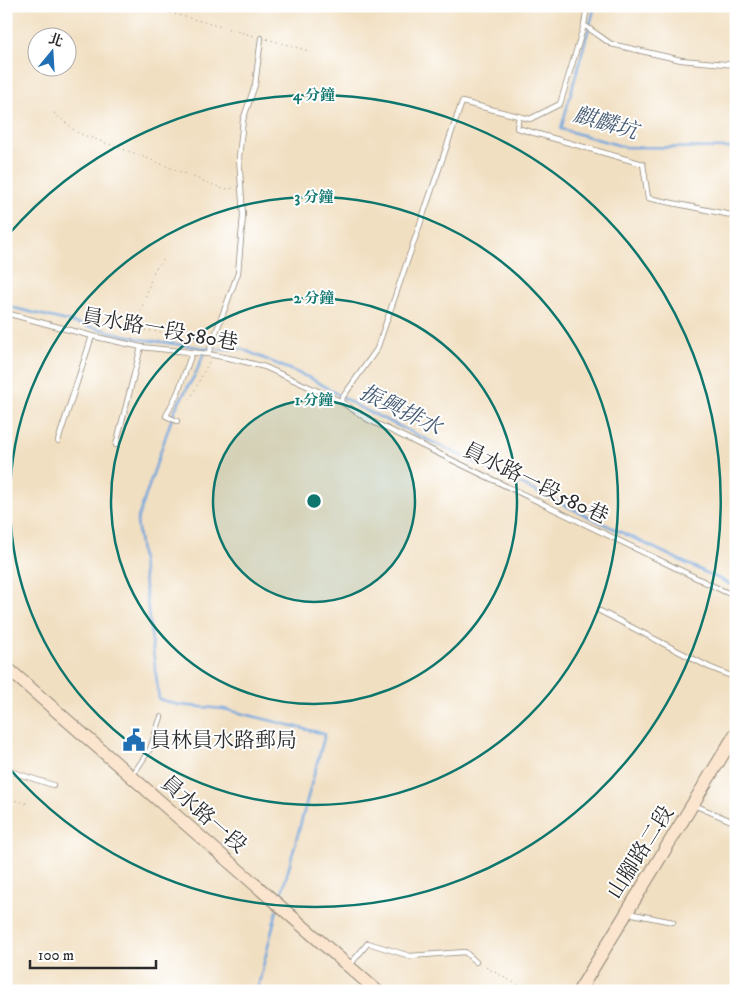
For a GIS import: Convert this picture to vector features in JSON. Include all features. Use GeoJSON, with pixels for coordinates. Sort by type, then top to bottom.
{"type":"FeatureCollection","features":[{"type":"Feature","properties":{"kind":"street","name":"員水路一段"},"geometry":{"type":"LineString","coordinates":[[6,667],[377,991]]}},
{"type":"Feature","properties":{"kind":"street","name":"山腳路二段"},"geometry":{"type":"LineString","coordinates":[[579,991],[736,734]]}},
{"type":"Feature","properties":{"kind":"lane"},"geometry":{"type":"LineString","coordinates":[[340,401],[377,349],[462,102],[530,119],[560,104],[588,6]]}},
{"type":"Feature","properties":{"kind":"lane"},"geometry":{"type":"LineString","coordinates":[[584,25],[611,44],[680,60],[736,65]]}},
{"type":"Feature","properties":{"kind":"lane"},"geometry":{"type":"LineString","coordinates":[[211,354],[238,273],[242,216],[239,157],[243,120],[255,84],[261,38]]}},
{"type":"Feature","properties":{"kind":"lane"},"geometry":{"type":"LineString","coordinates":[[519,116],[517,128],[644,164],[648,198],[736,216]]}},
{"type":"Feature","properties":{"kind":"lane","name":"員水路一段580巷"},"geometry":{"type":"LineString","coordinates":[[6,312],[92,336],[141,347],[211,354],[265,367],[340,401],[366,418],[736,597]]}},
{"type":"Feature","properties":{"kind":"lane"},"geometry":{"type":"LineString","coordinates":[[58,441],[92,336]]}},
{"type":"Feature","properties":{"kind":"lane"},"geometry":{"type":"LineString","coordinates":[[116,445],[141,347]]}},
{"type":"Feature","properties":{"kind":"lane"},"geometry":{"type":"LineString","coordinates":[[177,421],[166,416],[178,392],[192,353]]}},
{"type":"Feature","properties":{"kind":"lane"},"geometry":{"type":"LineString","coordinates":[[600,611],[709,667],[736,678]]}},
{"type":"Feature","properties":{"kind":"lane"},"geometry":{"type":"LineString","coordinates":[[131,777],[150,749],[161,717]]}},
{"type":"Feature","properties":{"kind":"lane"},"geometry":{"type":"LineString","coordinates":[[6,770],[53,785]]}},
{"type":"Feature","properties":{"kind":"lane"},"geometry":{"type":"LineString","coordinates":[[693,805],[736,823]]}},
{"type":"Feature","properties":{"kind":"lane"},"geometry":{"type":"LineString","coordinates":[[626,913],[673,922]]}},
{"type":"Feature","properties":{"kind":"lane"},"geometry":{"type":"LineString","coordinates":[[348,966],[368,943],[410,956],[465,952],[476,962]]}},
{"type":"Feature","properties":{"kind":"path"},"geometry":{"type":"LineString","coordinates":[[146,6],[312,52]]}},
{"type":"Feature","properties":{"kind":"path"},"geometry":{"type":"LineString","coordinates":[[54,113],[78,133],[223,189],[241,188]]}},
{"type":"Feature","properties":{"kind":"path"},"geometry":{"type":"LineString","coordinates":[[131,344],[134,329],[154,270],[164,260]]}},
{"type":"Feature","properties":{"kind":"path"},"geometry":{"type":"LineString","coordinates":[[134,329],[178,334],[186,325]]}},
{"type":"Feature","properties":{"kind":"path"},"geometry":{"type":"LineString","coordinates":[[190,399],[211,354]]}},
{"type":"Feature","properties":{"kind":"path"},"geometry":{"type":"LineString","coordinates":[[6,798],[29,804]]}},
{"type":"Feature","properties":{"kind":"path"},"geometry":{"type":"LineString","coordinates":[[476,962],[529,991]]}},
{"type":"Feature","properties":{"kind":"waterway","name":"麒麟坑"},"geometry":{"type":"LineString","coordinates":[[595,6],[561,129],[625,147],[736,148]]}},
{"type":"Feature","properties":{"kind":"waterway","name":"振興排水"},"geometry":{"type":"LineString","coordinates":[[6,306],[140,339],[211,349],[242,349],[312,379],[359,407],[736,587]]}},
{"type":"Feature","properties":{"kind":"waterway"},"geometry":{"type":"LineString","coordinates":[[206,348],[196,373],[175,409],[137,521],[159,699],[178,705],[224,709],[325,734],[280,900]]}},
{"type":"Feature","properties":{"kind":"waterway"},"geometry":{"type":"LineString","coordinates":[[257,991],[277,910]]}},
{"type":"Feature","properties":{"kind":"place","name":"員林員水路郵局"},"geometry":{"type":"Point","coordinates":[134,740]}}]}
